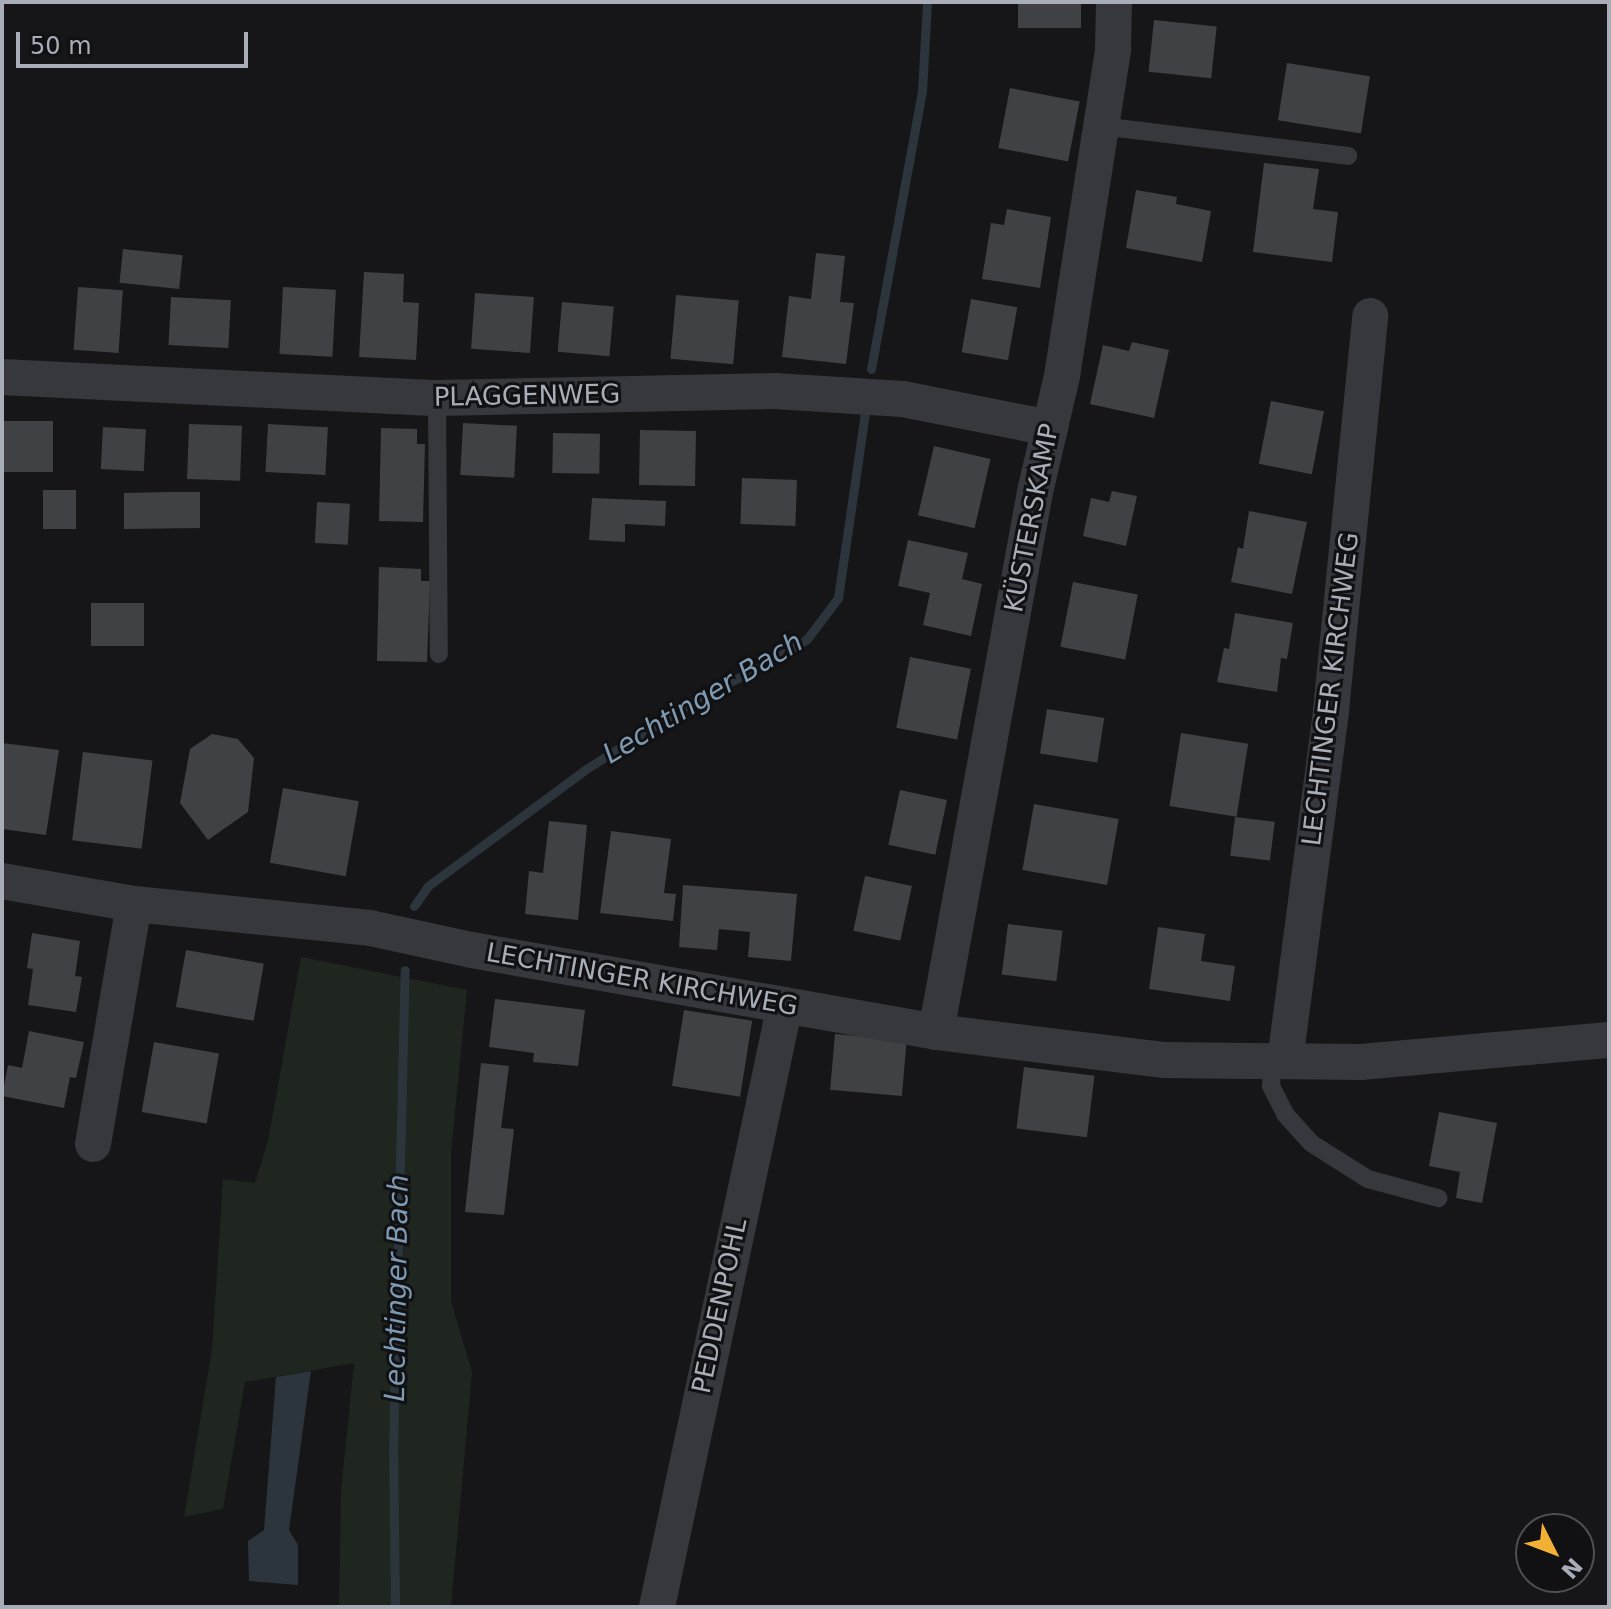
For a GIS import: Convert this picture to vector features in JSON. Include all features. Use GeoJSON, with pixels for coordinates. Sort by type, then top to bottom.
{"type":"FeatureCollection","features":[{"type":"Feature","properties":{"kind":"street","name":"KÜSTERSKAMP"},"geometry":{"type":"LineString","coordinates":[[936,1032],[1035,492],[1062,376],[1113,49],[1114,2]]}},
{"type":"Feature","properties":{"kind":"street","name":"LECHTINGER KIRCHWEG"},"geometry":{"type":"LineString","coordinates":[[1278,1061],[1331,710],[1370,316]]}},
{"type":"Feature","properties":{"kind":"street","name":"PLAGGENWEG"},"geometry":{"type":"LineString","coordinates":[[2,377],[437,398],[775,391],[903,399],[1050,428]]}},
{"type":"Feature","properties":{"kind":"street","name":"LECHTINGER KIRCHWEG"},"geometry":{"type":"LineString","coordinates":[[2,881],[134,904],[370,928],[472,950],[936,1032],[1164,1060],[1361,1062],[1609,1040]]}},
{"type":"Feature","properties":{"kind":"street"},"geometry":{"type":"LineString","coordinates":[[93,1144],[134,904]]}},
{"type":"Feature","properties":{"kind":"street","name":"PEDDENPOHL"},"geometry":{"type":"LineString","coordinates":[[657,1607],[785,1005]]}},
{"type":"Feature","properties":{"kind":"lane"},"geometry":{"type":"LineString","coordinates":[[1101,126],[1348,156]]}},
{"type":"Feature","properties":{"kind":"lane"},"geometry":{"type":"LineString","coordinates":[[437,398],[439,654]]}},
{"type":"Feature","properties":{"kind":"lane"},"geometry":{"type":"LineString","coordinates":[[1278,1061],[1271,1086],[1285,1114],[1311,1143],[1368,1179],[1438,1198]]}},
{"type":"Feature","properties":{"kind":"shaded area"},"geometry":{"type":"Polygon","coordinates":[[[301,957],[467,990],[451,1153],[451,1301],[472,1372],[451,1607],[339,1607],[341,1491],[354,1363],[245,1382],[223,1509],[184,1517],[212,1349],[223,1179],[255,1183],[268,1141],[301,957]]]}},
{"type":"Feature","properties":{"kind":"shaded area"},"geometry":{"type":"Polygon","coordinates":[[[311,1371],[289,1530],[298,1545],[298,1585],[249,1581],[248,1541],[264,1530],[276,1377],[311,1371]]]}},
{"type":"Feature","properties":{"kind":"building"},"geometry":{"type":"Polygon","coordinates":[[[1018,2],[1081,2],[1081,28],[1018,28],[1018,2]]]}},
{"type":"Feature","properties":{"kind":"building"},"geometry":{"type":"Polygon","coordinates":[[[1154,20],[1217,27],[1211,78],[1149,72],[1154,20]]]}},
{"type":"Feature","properties":{"kind":"building"},"geometry":{"type":"Polygon","coordinates":[[[1287,63],[1370,76],[1361,133],[1278,120],[1287,63]]]}},
{"type":"Feature","properties":{"kind":"building"},"geometry":{"type":"Polygon","coordinates":[[[1010,88],[1080,102],[1068,161],[998,148],[1010,88]]]}},
{"type":"Feature","properties":{"kind":"building"},"geometry":{"type":"Polygon","coordinates":[[[1264,163],[1319,169],[1313,209],[1338,212],[1332,262],[1253,252],[1264,163]]]}},
{"type":"Feature","properties":{"kind":"building"},"geometry":{"type":"Polygon","coordinates":[[[1136,190],[1177,197],[1176,204],[1211,211],[1202,262],[1126,248],[1136,190]]]}},
{"type":"Feature","properties":{"kind":"building"},"geometry":{"type":"Polygon","coordinates":[[[1007,209],[1051,217],[1040,288],[982,279],[991,223],[1004,225],[1007,209]]]}},
{"type":"Feature","properties":{"kind":"building"},"geometry":{"type":"Polygon","coordinates":[[[123,249],[183,255],[179,289],[119,283],[123,249]]]}},
{"type":"Feature","properties":{"kind":"building"},"geometry":{"type":"Polygon","coordinates":[[[816,253],[845,256],[840,302],[854,303],[846,364],[782,357],[789,296],[811,299],[816,253]]]}},
{"type":"Feature","properties":{"kind":"building"},"geometry":{"type":"Polygon","coordinates":[[[364,272],[404,274],[403,302],[419,303],[416,360],[359,357],[364,272]]]}},
{"type":"Feature","properties":{"kind":"building"},"geometry":{"type":"Polygon","coordinates":[[[78,287],[123,290],[118,353],[74,350],[78,287]]]}},
{"type":"Feature","properties":{"kind":"building"},"geometry":{"type":"Polygon","coordinates":[[[283,287],[336,290],[332,357],[279,354],[283,287]]]}},
{"type":"Feature","properties":{"kind":"building"},"geometry":{"type":"Polygon","coordinates":[[[475,293],[534,297],[530,353],[471,349],[475,293]]]}},
{"type":"Feature","properties":{"kind":"building"},"geometry":{"type":"Polygon","coordinates":[[[676,295],[739,300],[733,364],[670,359],[676,295]]]}},
{"type":"Feature","properties":{"kind":"building"},"geometry":{"type":"Polygon","coordinates":[[[171,297],[231,300],[228,348],[168,345],[171,297]]]}},
{"type":"Feature","properties":{"kind":"building"},"geometry":{"type":"Polygon","coordinates":[[[971,299],[1017,307],[1008,360],[962,352],[971,299]]]}},
{"type":"Feature","properties":{"kind":"building"},"geometry":{"type":"Polygon","coordinates":[[[562,302],[614,307],[609,356],[558,352],[562,302]]]}},
{"type":"Feature","properties":{"kind":"building"},"geometry":{"type":"Polygon","coordinates":[[[1132,342],[1169,350],[1154,418],[1090,404],[1103,345],[1129,351],[1132,342]]]}},
{"type":"Feature","properties":{"kind":"building"},"geometry":{"type":"Polygon","coordinates":[[[1271,401],[1324,411],[1312,474],[1259,464],[1271,401]]]}},
{"type":"Feature","properties":{"kind":"building"},"geometry":{"type":"Polygon","coordinates":[[[2,421],[53,421],[53,472],[2,472],[2,421]]]}},
{"type":"Feature","properties":{"kind":"building"},"geometry":{"type":"Polygon","coordinates":[[[463,423],[517,426],[514,478],[460,475],[463,423]]]}},
{"type":"Feature","properties":{"kind":"building"},"geometry":{"type":"Polygon","coordinates":[[[189,424],[242,426],[240,481],[187,479],[189,424]]]}},
{"type":"Feature","properties":{"kind":"building"},"geometry":{"type":"Polygon","coordinates":[[[268,424],[328,427],[325,475],[265,472],[268,424]]]}},
{"type":"Feature","properties":{"kind":"building"},"geometry":{"type":"Polygon","coordinates":[[[103,427],[146,429],[144,471],[101,469],[103,427]]]}},
{"type":"Feature","properties":{"kind":"building"},"geometry":{"type":"Polygon","coordinates":[[[381,428],[417,429],[417,444],[425,444],[423,522],[379,521],[381,428]]]}},
{"type":"Feature","properties":{"kind":"building"},"geometry":{"type":"Polygon","coordinates":[[[640,430],[696,431],[695,486],[639,485],[640,430]]]}},
{"type":"Feature","properties":{"kind":"building"},"geometry":{"type":"Polygon","coordinates":[[[553,433],[600,434],[599,474],[552,473],[553,433]]]}},
{"type":"Feature","properties":{"kind":"building"},"geometry":{"type":"Polygon","coordinates":[[[934,446],[991,459],[975,528],[918,515],[934,446]]]}},
{"type":"Feature","properties":{"kind":"building"},"geometry":{"type":"Polygon","coordinates":[[[742,478],[797,480],[795,526],[740,524],[742,478]]]}},
{"type":"Feature","properties":{"kind":"building"},"geometry":{"type":"Polygon","coordinates":[[[43,490],[76,490],[76,529],[43,529],[43,490]]]}},
{"type":"Feature","properties":{"kind":"building"},"geometry":{"type":"Polygon","coordinates":[[[1112,491],[1137,496],[1126,546],[1083,536],[1091,498],[1109,502],[1112,491]]]}},
{"type":"Feature","properties":{"kind":"building"},"geometry":{"type":"Polygon","coordinates":[[[200,492],[200,528],[124,529],[124,493],[200,492]]]}},
{"type":"Feature","properties":{"kind":"building"},"geometry":{"type":"Polygon","coordinates":[[[592,498],[666,501],[665,526],[625,524],[625,542],[589,540],[592,498]]]}},
{"type":"Feature","properties":{"kind":"building"},"geometry":{"type":"Polygon","coordinates":[[[317,502],[350,504],[348,545],[315,543],[317,502]]]}},
{"type":"Feature","properties":{"kind":"building"},"geometry":{"type":"Polygon","coordinates":[[[1249,511],[1307,522],[1292,594],[1231,582],[1238,547],[1243,549],[1249,511]]]}},
{"type":"Feature","properties":{"kind":"building"},"geometry":{"type":"Polygon","coordinates":[[[908,540],[968,553],[962,579],[982,584],[971,636],[923,625],[930,593],[898,586],[908,540]]]}},
{"type":"Feature","properties":{"kind":"building"},"geometry":{"type":"Polygon","coordinates":[[[379,567],[421,569],[421,581],[430,581],[427,662],[377,661],[379,567]]]}},
{"type":"Feature","properties":{"kind":"building"},"geometry":{"type":"Polygon","coordinates":[[[1073,582],[1138,595],[1125,659],[1060,647],[1073,582]]]}},
{"type":"Feature","properties":{"kind":"building"},"geometry":{"type":"Polygon","coordinates":[[[91,603],[144,603],[144,646],[91,646],[91,603]]]}},
{"type":"Feature","properties":{"kind":"building"},"geometry":{"type":"Polygon","coordinates":[[[1235,613],[1293,623],[1287,659],[1281,658],[1277,692],[1217,682],[1224,648],[1229,649],[1235,613]]]}},
{"type":"Feature","properties":{"kind":"building"},"geometry":{"type":"Polygon","coordinates":[[[910,657],[971,669],[957,740],[896,728],[910,657]]]}},
{"type":"Feature","properties":{"kind":"building"},"geometry":{"type":"Polygon","coordinates":[[[1047,709],[1104,718],[1097,763],[1040,753],[1047,709]]]}},
{"type":"Feature","properties":{"kind":"building"},"geometry":{"type":"Polygon","coordinates":[[[1181,733],[1248,744],[1237,817],[1169,806],[1181,733]]]}},
{"type":"Feature","properties":{"kind":"building"},"geometry":{"type":"Polygon","coordinates":[[[212,734],[238,739],[254,758],[248,812],[208,840],[180,803],[190,749],[212,734]]]}},
{"type":"Feature","properties":{"kind":"building"},"geometry":{"type":"Polygon","coordinates":[[[2,743],[59,750],[46,835],[2,829],[2,743]]]}},
{"type":"Feature","properties":{"kind":"building"},"geometry":{"type":"Polygon","coordinates":[[[83,752],[152,761],[142,849],[72,840],[83,752]]]}},
{"type":"Feature","properties":{"kind":"building"},"geometry":{"type":"Polygon","coordinates":[[[283,788],[359,801],[346,876],[270,863],[283,788]]]}},
{"type":"Feature","properties":{"kind":"building"},"geometry":{"type":"Polygon","coordinates":[[[900,790],[947,800],[935,855],[888,845],[900,790]]]}},
{"type":"Feature","properties":{"kind":"building"},"geometry":{"type":"Polygon","coordinates":[[[1034,804],[1119,819],[1107,885],[1022,870],[1034,804]]]}},
{"type":"Feature","properties":{"kind":"building"},"geometry":{"type":"Polygon","coordinates":[[[1235,817],[1275,822],[1270,861],[1230,856],[1235,817]]]}},
{"type":"Feature","properties":{"kind":"building"},"geometry":{"type":"Polygon","coordinates":[[[549,821],[587,825],[578,920],[525,914],[529,871],[543,873],[549,821]]]}},
{"type":"Feature","properties":{"kind":"building"},"geometry":{"type":"Polygon","coordinates":[[[611,831],[671,839],[664,893],[676,894],[673,921],[600,913],[611,831]]]}},
{"type":"Feature","properties":{"kind":"building"},"geometry":{"type":"Polygon","coordinates":[[[865,876],[912,886],[900,941],[853,931],[865,876]]]}},
{"type":"Feature","properties":{"kind":"building"},"geometry":{"type":"Polygon","coordinates":[[[683,885],[797,894],[791,961],[748,957],[750,932],[719,929],[717,950],[679,947],[683,885]]]}},
{"type":"Feature","properties":{"kind":"building"},"geometry":{"type":"Polygon","coordinates":[[[1008,924],[1063,931],[1056,981],[1002,975],[1008,924]]]}},
{"type":"Feature","properties":{"kind":"building"},"geometry":{"type":"Polygon","coordinates":[[[1158,927],[1205,934],[1201,961],[1235,966],[1230,1001],[1149,989],[1158,927]]]}},
{"type":"Feature","properties":{"kind":"building"},"geometry":{"type":"Polygon","coordinates":[[[32,933],[80,941],[75,976],[82,977],[76,1012],[28,1005],[33,969],[27,968],[32,933]]]}},
{"type":"Feature","properties":{"kind":"building"},"geometry":{"type":"Polygon","coordinates":[[[186,950],[264,964],[254,1021],[176,1007],[186,950]]]}},
{"type":"Feature","properties":{"kind":"building"},"geometry":{"type":"Polygon","coordinates":[[[495,999],[585,1010],[578,1066],[533,1062],[534,1053],[489,1047],[495,999]]]}},
{"type":"Feature","properties":{"kind":"building"},"geometry":{"type":"Polygon","coordinates":[[[684,1010],[752,1021],[740,1097],[672,1086],[684,1010]]]}},
{"type":"Feature","properties":{"kind":"building"},"geometry":{"type":"Polygon","coordinates":[[[29,1031],[84,1042],[76,1078],[70,1077],[64,1108],[2,1096],[8,1065],[22,1068],[29,1031]]]}},
{"type":"Feature","properties":{"kind":"building"},"geometry":{"type":"Polygon","coordinates":[[[835,1034],[907,1040],[902,1096],[830,1090],[835,1034]]]}},
{"type":"Feature","properties":{"kind":"building"},"geometry":{"type":"Polygon","coordinates":[[[154,1042],[219,1053],[207,1123],[142,1112],[154,1042]]]}},
{"type":"Feature","properties":{"kind":"building"},"geometry":{"type":"Polygon","coordinates":[[[481,1063],[509,1066],[501,1128],[514,1129],[504,1215],[465,1212],[481,1063]]]}},
{"type":"Feature","properties":{"kind":"building"},"geometry":{"type":"Polygon","coordinates":[[[1024,1067],[1094,1076],[1087,1137],[1016,1129],[1024,1067]]]}},
{"type":"Feature","properties":{"kind":"building"},"geometry":{"type":"Polygon","coordinates":[[[1439,1112],[1497,1123],[1482,1203],[1456,1198],[1460,1172],[1429,1166],[1439,1112]]]}},
{"type":"Feature","properties":{"kind":"waterway","name":"Lechtinger Bach"},"geometry":{"type":"LineString","coordinates":[[871,369],[922,91],[927,2]]}},
{"type":"Feature","properties":{"kind":"waterway","name":"Lechtinger Bach"},"geometry":{"type":"LineString","coordinates":[[414,906],[428,886],[586,769],[702,696],[807,639],[838,598],[865,412]]}},
{"type":"Feature","properties":{"kind":"waterway","name":"Lechtinger Bach"},"geometry":{"type":"LineString","coordinates":[[395,1607],[393,1450],[405,970]]}}]}
